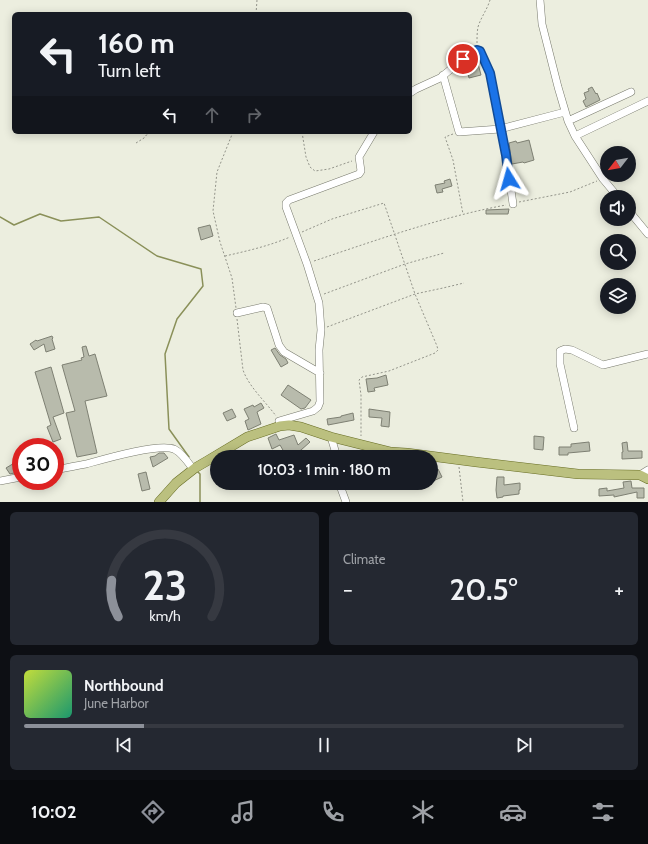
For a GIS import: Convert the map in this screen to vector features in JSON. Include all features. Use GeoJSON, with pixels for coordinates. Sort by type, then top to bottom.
{"type":"FeatureCollection","features":[{"type":"Feature","properties":{"kind":"main road"},"geometry":{"type":"LineString","coordinates":[[159,502],[176,483],[194,468],[207,460],[247,437],[280,426],[289,425],[390,452],[578,474],[645,475]]}},
{"type":"Feature","properties":{"kind":"street"},"geometry":{"type":"LineString","coordinates":[[540,0],[542,24],[568,121],[575,136],[600,174]]}},
{"type":"Feature","properties":{"kind":"street"},"geometry":{"type":"LineString","coordinates":[[412,92],[440,78],[472,52],[477,50],[480,51],[490,73],[506,155],[513,204]]}},
{"type":"Feature","properties":{"kind":"street"},"geometry":{"type":"LineString","coordinates":[[443,75],[459,132],[500,129],[566,112]]}},
{"type":"Feature","properties":{"kind":"street"},"geometry":{"type":"LineString","coordinates":[[568,121],[631,92]]}},
{"type":"Feature","properties":{"kind":"street"},"geometry":{"type":"LineString","coordinates":[[575,136],[648,101]]}},
{"type":"Feature","properties":{"kind":"street"},"geometry":{"type":"LineString","coordinates":[[279,421],[313,411],[318,407],[320,402],[319,350],[321,330],[319,303],[307,264],[286,207],[286,203],[289,200],[359,174],[359,157],[373,134]]}},
{"type":"Feature","properties":{"kind":"street"},"geometry":{"type":"LineString","coordinates":[[606,182],[612,190]]}},
{"type":"Feature","properties":{"kind":"street"},"geometry":{"type":"LineString","coordinates":[[636,219],[648,234]]}},
{"type":"Feature","properties":{"kind":"street"},"geometry":{"type":"LineString","coordinates":[[237,313],[263,307],[267,308],[279,345],[284,352],[320,373]]}},
{"type":"Feature","properties":{"kind":"street"},"geometry":{"type":"LineString","coordinates":[[574,428],[560,364],[560,352],[565,349],[572,350],[603,365],[648,354]]}},
{"type":"Feature","properties":{"kind":"street"},"geometry":{"type":"LineString","coordinates":[[331,437],[335,450]]}},
{"type":"Feature","properties":{"kind":"street"},"geometry":{"type":"LineString","coordinates":[[64,468],[151,449],[167,448],[181,453],[194,468]]}},
{"type":"Feature","properties":{"kind":"street"},"geometry":{"type":"LineString","coordinates":[[0,481],[12,478]]}},
{"type":"Feature","properties":{"kind":"street"},"geometry":{"type":"LineString","coordinates":[[342,490],[346,502]]}},
{"type":"Feature","properties":{"kind":"path"},"geometry":{"type":"LineString","coordinates":[[256,12],[257,0]]}},
{"type":"Feature","properties":{"kind":"path"},"geometry":{"type":"LineString","coordinates":[[477,50],[478,28],[481,19],[488,8],[490,0]]}},
{"type":"Feature","properties":{"kind":"path"},"geometry":{"type":"LineString","coordinates":[[459,132],[445,137],[453,160],[463,215]]}},
{"type":"Feature","properties":{"kind":"path"},"geometry":{"type":"LineString","coordinates":[[136,143],[147,134]]}},
{"type":"Feature","properties":{"kind":"path"},"geometry":{"type":"LineString","coordinates":[[232,134],[217,172],[213,211],[220,242],[232,278],[243,370],[251,385],[279,421]]}},
{"type":"Feature","properties":{"kind":"path"},"geometry":{"type":"LineString","coordinates":[[302,134],[306,157],[310,167],[315,171],[329,169],[350,162],[359,157]]}},
{"type":"Feature","properties":{"kind":"path"},"geometry":{"type":"LineString","coordinates":[[307,264],[395,234],[483,209],[570,192],[600,180]]}},
{"type":"Feature","properties":{"kind":"path"},"geometry":{"type":"LineString","coordinates":[[225,256],[278,242],[332,219],[384,203],[415,294],[438,350],[435,353],[395,368],[362,377],[359,380],[361,395],[361,444]]}},
{"type":"Feature","properties":{"kind":"path"},"geometry":{"type":"LineString","coordinates":[[317,296],[405,264],[444,253]]}},
{"type":"Feature","properties":{"kind":"path"},"geometry":{"type":"LineString","coordinates":[[321,330],[415,294],[464,283]]}},
{"type":"Feature","properties":{"kind":"path"},"geometry":{"type":"LineString","coordinates":[[459,460],[463,502]]}},
{"type":"Feature","properties":{"kind":"building"},"geometry":{"type":"Polygon","coordinates":[[[475,56],[478,59],[481,75],[469,78],[467,69],[475,67],[472,59],[475,56]]]}},
{"type":"Feature","properties":{"kind":"building"},"geometry":{"type":"Polygon","coordinates":[[[592,87],[600,100],[586,107],[583,101],[586,99],[584,93],[589,91],[588,89],[592,87]]]}},
{"type":"Feature","properties":{"kind":"building"},"geometry":{"type":"Polygon","coordinates":[[[529,140],[534,160],[512,164],[509,143],[529,140]]]}},
{"type":"Feature","properties":{"kind":"building"},"geometry":{"type":"Polygon","coordinates":[[[450,179],[452,186],[442,189],[443,192],[437,193],[435,185],[445,183],[444,181],[450,179]]]}},
{"type":"Feature","properties":{"kind":"building"},"geometry":{"type":"Polygon","coordinates":[[[509,209],[508,214],[486,214],[486,210],[509,209]]]}},
{"type":"Feature","properties":{"kind":"building"},"geometry":{"type":"Polygon","coordinates":[[[210,225],[213,236],[201,240],[198,228],[210,225]]]}},
{"type":"Feature","properties":{"kind":"building"},"geometry":{"type":"Polygon","coordinates":[[[52,336],[55,349],[46,352],[44,344],[34,350],[30,344],[36,340],[37,341],[52,336]]]}},
{"type":"Feature","properties":{"kind":"building"},"geometry":{"type":"Polygon","coordinates":[[[86,346],[89,356],[95,354],[107,396],[85,401],[97,453],[77,457],[66,413],[75,411],[62,365],[82,360],[81,358],[84,357],[82,347],[86,346]]]}},
{"type":"Feature","properties":{"kind":"building"},"geometry":{"type":"Polygon","coordinates":[[[275,348],[288,363],[281,367],[271,350],[275,348]]]}},
{"type":"Feature","properties":{"kind":"building"},"geometry":{"type":"Polygon","coordinates":[[[51,367],[64,413],[53,417],[61,438],[51,438],[47,427],[51,425],[35,372],[51,367]]]}},
{"type":"Feature","properties":{"kind":"building"},"geometry":{"type":"Polygon","coordinates":[[[386,375],[388,385],[374,388],[375,391],[368,392],[366,379],[386,375]]]}},
{"type":"Feature","properties":{"kind":"building"},"geometry":{"type":"Polygon","coordinates":[[[288,385],[311,400],[305,408],[301,409],[281,395],[288,385]]]}},
{"type":"Feature","properties":{"kind":"building"},"geometry":{"type":"Polygon","coordinates":[[[261,403],[264,408],[257,412],[261,424],[248,430],[245,421],[249,419],[244,409],[253,405],[254,407],[261,403]]]}},
{"type":"Feature","properties":{"kind":"building"},"geometry":{"type":"Polygon","coordinates":[[[232,409],[236,417],[227,421],[223,413],[232,409]]]}},
{"type":"Feature","properties":{"kind":"building"},"geometry":{"type":"Polygon","coordinates":[[[369,409],[390,412],[389,427],[381,426],[382,418],[369,417],[369,409]]]}},
{"type":"Feature","properties":{"kind":"building"},"geometry":{"type":"Polygon","coordinates":[[[353,413],[354,420],[328,425],[327,419],[353,413]]]}},
{"type":"Feature","properties":{"kind":"building"},"geometry":{"type":"Polygon","coordinates":[[[276,434],[279,440],[294,435],[298,445],[306,438],[310,442],[301,450],[283,450],[280,445],[272,449],[268,438],[276,434]]]}},
{"type":"Feature","properties":{"kind":"building"},"geometry":{"type":"Polygon","coordinates":[[[534,436],[544,437],[543,450],[534,449],[534,436]]]}},
{"type":"Feature","properties":{"kind":"building"},"geometry":{"type":"Polygon","coordinates":[[[589,442],[590,451],[559,455],[559,447],[571,447],[571,444],[589,442]]]}},
{"type":"Feature","properties":{"kind":"building"},"geometry":{"type":"Polygon","coordinates":[[[627,442],[628,451],[642,451],[642,458],[622,459],[622,443],[627,442]]]}},
{"type":"Feature","properties":{"kind":"building"},"geometry":{"type":"Polygon","coordinates":[[[159,453],[164,453],[168,458],[153,467],[150,457],[159,453]]]}},
{"type":"Feature","properties":{"kind":"building"},"geometry":{"type":"Polygon","coordinates":[[[12,464],[12,474],[10,474],[6,468],[12,464]]]}},
{"type":"Feature","properties":{"kind":"building"},"geometry":{"type":"Polygon","coordinates":[[[438,469],[442,477],[438,479],[438,469]]]}},
{"type":"Feature","properties":{"kind":"building"},"geometry":{"type":"Polygon","coordinates":[[[146,472],[150,489],[142,491],[138,474],[146,472]]]}},
{"type":"Feature","properties":{"kind":"building"},"geometry":{"type":"Polygon","coordinates":[[[497,477],[504,477],[504,485],[520,483],[519,494],[497,498],[497,477]]]}},
{"type":"Feature","properties":{"kind":"building"},"geometry":{"type":"Polygon","coordinates":[[[631,481],[632,488],[644,488],[644,498],[637,498],[637,492],[614,497],[614,495],[599,496],[599,489],[607,488],[607,491],[624,488],[623,482],[631,481]]]}},
{"type":"Feature","properties":{"kind":"waterway"},"geometry":{"type":"LineString","coordinates":[[0,217],[14,225],[40,214],[61,221],[99,217],[157,256],[201,269],[203,286],[177,319],[165,354],[169,429],[189,457]]}},
{"type":"Feature","properties":{"kind":"waterway"},"geometry":{"type":"LineString","coordinates":[[197,471],[200,474],[200,502]]}},
{"type":"Feature","properties":{"kind":"route"},"geometry":{"type":"LineString","coordinates":[[463,59],[472,52],[477,50],[480,51],[490,73],[506,155],[509,179]]}}]}
